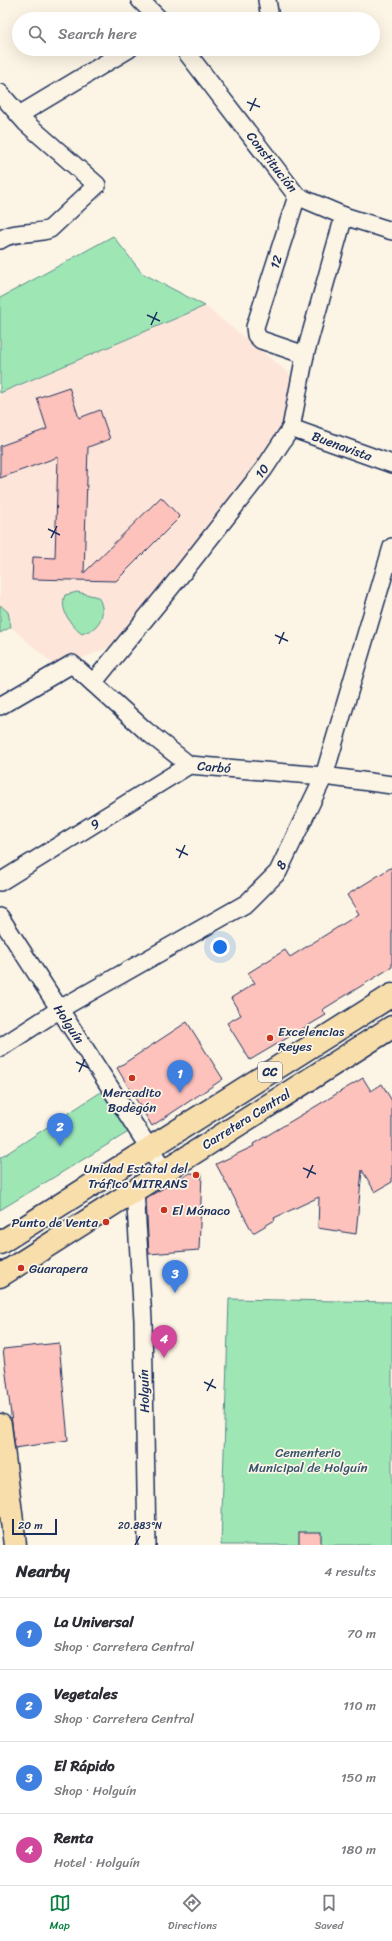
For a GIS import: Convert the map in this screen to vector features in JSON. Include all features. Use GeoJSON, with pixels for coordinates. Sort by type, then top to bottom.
{"type":"FeatureCollection","features":[{"type":"Feature","properties":{"kind":"main road","name":"Carretera Central"},"geometry":{"type":"LineString","coordinates":[[0,1243],[392,995]]}},
{"type":"Feature","properties":{"kind":"main road","name":"Carretera Central"},"geometry":{"type":"LineString","coordinates":[[0,1276],[392,1027]]}},
{"type":"Feature","properties":{"kind":"main road"},"geometry":{"type":"LineString","coordinates":[[0,1425],[15,1545]]}},
{"type":"Feature","properties":{"kind":"street"},"geometry":{"type":"LineString","coordinates":[[140,0],[152,12]]}},
{"type":"Feature","properties":{"kind":"street"},"geometry":{"type":"LineString","coordinates":[[19,115],[117,56]]}},
{"type":"Feature","properties":{"kind":"street","name":"Constitución"},"geometry":{"type":"LineString","coordinates":[[189,56],[297,196],[344,216],[392,231]]}},
{"type":"Feature","properties":{"kind":"street"},"geometry":{"type":"LineString","coordinates":[[0,93],[26,123],[97,185],[50,229],[10,235],[0,240]]}},
{"type":"Feature","properties":{"kind":"street","name":"12"},"geometry":{"type":"LineString","coordinates":[[297,196],[255,327],[256,335],[261,340],[304,355]]}},
{"type":"Feature","properties":{"kind":"street","name":"10"},"geometry":{"type":"LineString","coordinates":[[93,683],[185,570],[264,469],[291,428],[304,355],[344,216]]}},
{"type":"Feature","properties":{"kind":"street","name":"Buenavista"},"geometry":{"type":"LineString","coordinates":[[291,428],[392,464]]}},
{"type":"Feature","properties":{"kind":"street","name":"8"},"geometry":{"type":"LineString","coordinates":[[0,1048],[60,1008],[247,903],[278,872],[324,776],[392,547]]}},
{"type":"Feature","properties":{"kind":"street","name":"Carbó"},"geometry":{"type":"LineString","coordinates":[[0,706],[72,664],[145,730],[189,765],[324,776],[392,785]]}},
{"type":"Feature","properties":{"kind":"street","name":"9"},"geometry":{"type":"LineString","coordinates":[[0,882],[189,765]]}},
{"type":"Feature","properties":{"kind":"street","name":"Holguín"},"geometry":{"type":"LineString","coordinates":[[0,917],[164,1171]]}},
{"type":"Feature","properties":{"kind":"street","name":"Holguín"},"geometry":{"type":"LineString","coordinates":[[135,1190],[143,1320],[147,1545]]}},
{"type":"Feature","properties":{"kind":"shaded area"},"geometry":{"type":"Polygon","coordinates":[[[205,306],[294,377],[284,433],[119,644],[66,664],[52,663],[11,627],[8,612],[0,605],[0,393],[205,306]]]}},
{"type":"Feature","properties":{"kind":"green space"},"geometry":{"type":"Polygon","coordinates":[[[113,236],[142,273],[205,306],[0,393],[0,298],[113,236]]]}},
{"type":"Feature","properties":{"kind":"green space"},"geometry":{"type":"Polygon","coordinates":[[[77,592],[98,597],[102,608],[102,616],[99,623],[93,629],[82,634],[70,622],[64,606],[65,595],[77,592]]]}},
{"type":"Feature","properties":{"kind":"green space"},"geometry":{"type":"Polygon","coordinates":[[[0,605],[8,612],[11,627],[0,633],[0,605]]]}},
{"type":"Feature","properties":{"kind":"green space"},"geometry":{"type":"Polygon","coordinates":[[[104,1090],[130,1131],[0,1210],[0,1158],[104,1090]]]}},
{"type":"Feature","properties":{"kind":"green space","name":"Cementerio Municipal de Holguín"},"geometry":{"type":"Polygon","coordinates":[[[229,1299],[392,1302],[392,1545],[221,1545],[229,1299]]]}},
{"type":"Feature","properties":{"kind":"building"},"geometry":{"type":"Polygon","coordinates":[[[69,387],[79,418],[100,410],[110,439],[88,447],[84,573],[161,497],[180,517],[116,581],[32,579],[33,557],[55,558],[58,457],[0,478],[0,446],[47,429],[37,398],[69,387]]]}},
{"type":"Feature","properties":{"kind":"building"},"geometry":{"type":"Polygon","coordinates":[[[392,867],[392,967],[322,1010],[326,1015],[250,1060],[227,1023],[241,1015],[231,998],[255,983],[248,973],[285,950],[290,957],[359,914],[347,895],[392,867]]]}},
{"type":"Feature","properties":{"kind":"building"},"geometry":{"type":"Polygon","coordinates":[[[187,1022],[223,1079],[152,1126],[117,1068],[187,1022]]]}},
{"type":"Feature","properties":{"kind":"building"},"geometry":{"type":"Polygon","coordinates":[[[363,1078],[371,1091],[382,1084],[392,1101],[392,1182],[375,1192],[362,1170],[356,1234],[318,1228],[319,1197],[274,1218],[275,1220],[253,1233],[216,1164],[254,1146],[253,1144],[363,1078]]]}},
{"type":"Feature","properties":{"kind":"building"},"geometry":{"type":"Polygon","coordinates":[[[190,1173],[202,1174],[199,1250],[149,1254],[146,1198],[190,1173]]]}},
{"type":"Feature","properties":{"kind":"building"},"geometry":{"type":"Polygon","coordinates":[[[59,1343],[68,1440],[15,1448],[3,1349],[59,1343]]]}},
{"type":"Feature","properties":{"kind":"building"},"geometry":{"type":"Polygon","coordinates":[[[299,1532],[321,1532],[321,1545],[299,1545],[299,1532]]]}},
{"type":"Feature","properties":{"kind":"place","name":"Excelencias Reyes"},"geometry":{"type":"Point","coordinates":[270,1038]}},
{"type":"Feature","properties":{"kind":"place","name":"Mercadito Bodegón"},"geometry":{"type":"Point","coordinates":[132,1078]}},
{"type":"Feature","properties":{"kind":"place","name":"La Universal"},"geometry":{"type":"Point","coordinates":[180,1093]}},
{"type":"Feature","properties":{"kind":"place","name":"Vegetales"},"geometry":{"type":"Point","coordinates":[60,1146]}},
{"type":"Feature","properties":{"kind":"place","name":"Unidad Estatal del Tráfico MITRANS"},"geometry":{"type":"Point","coordinates":[196,1175]}},
{"type":"Feature","properties":{"kind":"place","name":"El Mónaco"},"geometry":{"type":"Point","coordinates":[164,1210]}},
{"type":"Feature","properties":{"kind":"place","name":"Punto de Venta"},"geometry":{"type":"Point","coordinates":[106,1222]}},
{"type":"Feature","properties":{"kind":"place","name":"Guarapera"},"geometry":{"type":"Point","coordinates":[21,1268]}},
{"type":"Feature","properties":{"kind":"place","name":"El Rápido"},"geometry":{"type":"Point","coordinates":[175,1293]}},
{"type":"Feature","properties":{"kind":"place","name":"Renta"},"geometry":{"type":"Point","coordinates":[164,1358]}}]}
